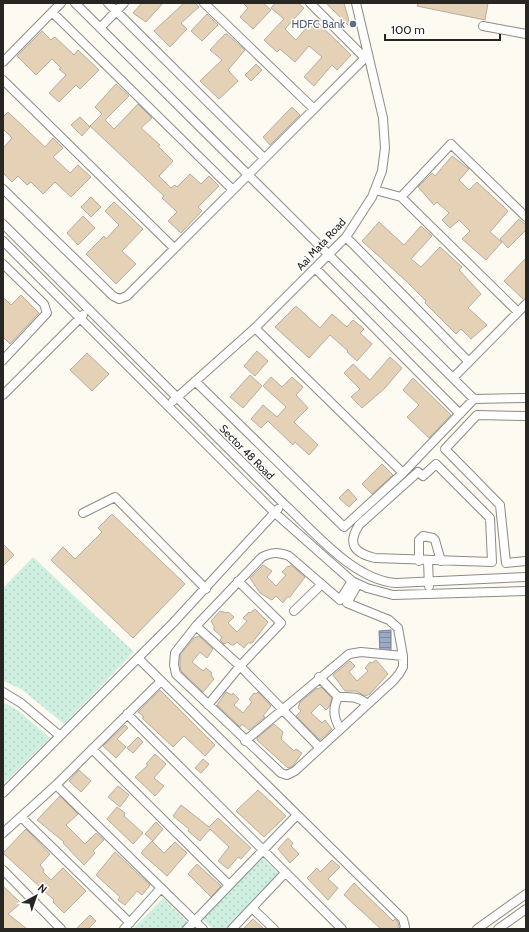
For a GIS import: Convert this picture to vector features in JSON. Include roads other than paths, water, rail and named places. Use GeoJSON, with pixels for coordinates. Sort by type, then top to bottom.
{"type":"FeatureCollection","features":[{"type":"Feature","properties":{"kind":"street"},"geometry":{"type":"LineString","coordinates":[[3,62],[61,3]]}},
{"type":"Feature","properties":{"kind":"street"},"geometry":{"type":"LineString","coordinates":[[75,3],[474,399]]}},
{"type":"Feature","properties":{"kind":"street"},"geometry":{"type":"LineString","coordinates":[[108,3],[264,158]]}},
{"type":"Feature","properties":{"kind":"street"},"geometry":{"type":"LineString","coordinates":[[100,28],[124,3]]}},
{"type":"Feature","properties":{"kind":"street"},"geometry":{"type":"LineString","coordinates":[[204,3],[314,109]]}},
{"type":"Feature","properties":{"kind":"street"},"geometry":{"type":"LineString","coordinates":[[3,189],[113,296],[119,299],[127,296],[366,57],[310,3]]}},
{"type":"Feature","properties":{"kind":"street","name":"Aai Mata Road"},"geometry":{"type":"LineString","coordinates":[[169,404],[255,328],[346,237],[360,217],[375,190],[382,171],[385,148],[383,118],[366,57],[356,3]]}},
{"type":"Feature","properties":{"kind":"street"},"geometry":{"type":"LineString","coordinates":[[52,12],[232,190]]}},
{"type":"Feature","properties":{"kind":"street"},"geometry":{"type":"LineString","coordinates":[[483,26],[526,34]]}},
{"type":"Feature","properties":{"kind":"street"},"geometry":{"type":"LineString","coordinates":[[3,80],[174,248]]}},
{"type":"Feature","properties":{"kind":"street"},"geometry":{"type":"LineString","coordinates":[[401,197],[451,144],[526,217]]}},
{"type":"Feature","properties":{"kind":"street"},"geometry":{"type":"LineString","coordinates":[[375,190],[401,197],[518,312]]}},
{"type":"Feature","properties":{"kind":"street","name":"Sector 48 Road"},"geometry":{"type":"LineString","coordinates":[[3,224],[284,503],[338,554],[362,573],[385,583],[526,577]]}},
{"type":"Feature","properties":{"kind":"street"},"geometry":{"type":"LineString","coordinates":[[346,237],[469,362]]}},
{"type":"Feature","properties":{"kind":"street","name":"Sector 48 Road"},"geometry":{"type":"LineString","coordinates":[[3,241],[169,404],[275,513],[355,583],[393,595],[526,591]]}},
{"type":"Feature","properties":{"kind":"street"},"geometry":{"type":"LineString","coordinates":[[3,264],[44,304],[46,313],[3,360]]}},
{"type":"Feature","properties":{"kind":"street"},"geometry":{"type":"LineString","coordinates":[[315,268],[460,414]]}},
{"type":"Feature","properties":{"kind":"street"},"geometry":{"type":"LineString","coordinates":[[453,378],[526,304]]}},
{"type":"Feature","properties":{"kind":"street"},"geometry":{"type":"LineString","coordinates":[[3,395],[89,309]]}},
{"type":"Feature","properties":{"kind":"street"},"geometry":{"type":"LineString","coordinates":[[255,328],[403,473]]}},
{"type":"Feature","properties":{"kind":"street"},"geometry":{"type":"LineString","coordinates":[[194,381],[344,527],[403,473],[474,399],[526,398]]}},
{"type":"Feature","properties":{"kind":"street"},"geometry":{"type":"LineString","coordinates":[[526,416],[477,415],[445,449],[500,505],[506,563],[526,561]]}},
{"type":"Feature","properties":{"kind":"street"},"geometry":{"type":"LineString","coordinates":[[436,464],[490,518],[492,562],[419,561],[366,556],[355,548],[352,541],[359,525],[418,472],[423,476],[436,464]]}},
{"type":"Feature","properties":{"kind":"street"},"geometry":{"type":"LineString","coordinates":[[82,513],[115,497],[206,589]]}},
{"type":"Feature","properties":{"kind":"street"},"geometry":{"type":"LineString","coordinates":[[3,793],[58,735],[138,658],[206,589],[284,503]]}},
{"type":"Feature","properties":{"kind":"street"},"geometry":{"type":"LineString","coordinates":[[419,561],[419,540],[422,536],[433,538],[435,540],[441,561]]}},
{"type":"Feature","properties":{"kind":"street"},"geometry":{"type":"LineString","coordinates":[[278,552],[289,556],[340,600],[355,583],[347,603],[395,624],[400,634],[403,666],[399,674],[295,771],[287,774],[276,770],[176,674],[174,665],[175,653],[196,626],[238,581],[262,557],[271,553],[278,552]]}},
{"type":"Feature","properties":{"kind":"street"},"geometry":{"type":"LineString","coordinates":[[428,561],[430,594]]}},
{"type":"Feature","properties":{"kind":"street"},"geometry":{"type":"LineString","coordinates":[[208,705],[240,666],[281,623],[238,581]]}},
{"type":"Feature","properties":{"kind":"street"},"geometry":{"type":"LineString","coordinates":[[294,611],[322,584]]}},
{"type":"Feature","properties":{"kind":"street"},"geometry":{"type":"LineString","coordinates":[[196,626],[240,666],[320,748]]}},
{"type":"Feature","properties":{"kind":"street"},"geometry":{"type":"LineString","coordinates":[[245,740],[342,658],[356,652],[403,656]]}},
{"type":"Feature","properties":{"kind":"street"},"geometry":{"type":"LineString","coordinates":[[138,658],[403,919],[406,926],[404,929]]}},
{"type":"Feature","properties":{"kind":"street"},"geometry":{"type":"LineString","coordinates":[[319,678],[338,698]]}},
{"type":"Feature","properties":{"kind":"street"},"geometry":{"type":"LineString","coordinates":[[3,834],[56,785],[161,681]]}},
{"type":"Feature","properties":{"kind":"street"},"geometry":{"type":"LineString","coordinates":[[3,692],[21,703],[58,735]]}},
{"type":"Feature","properties":{"kind":"street"},"geometry":{"type":"LineString","coordinates":[[338,698],[352,696],[361,699],[367,704]]}},
{"type":"Feature","properties":{"kind":"street"},"geometry":{"type":"LineString","coordinates":[[338,698],[334,706],[334,719],[340,729]]}},
{"type":"Feature","properties":{"kind":"street"},"geometry":{"type":"LineString","coordinates":[[127,714],[342,929]]}},
{"type":"Feature","properties":{"kind":"street"},"geometry":{"type":"LineString","coordinates":[[92,749],[229,885]]}},
{"type":"Feature","properties":{"kind":"street"},"geometry":{"type":"LineString","coordinates":[[56,785],[203,929]]}},
{"type":"Feature","properties":{"kind":"street"},"geometry":{"type":"LineString","coordinates":[[187,929],[297,815]]}},
{"type":"Feature","properties":{"kind":"street"},"geometry":{"type":"LineString","coordinates":[[21,817],[128,926],[161,888]]}},
{"type":"Feature","properties":{"kind":"street"},"geometry":{"type":"LineString","coordinates":[[3,870],[61,929]]}},
{"type":"Feature","properties":{"kind":"street"},"geometry":{"type":"LineString","coordinates":[[232,929],[285,873]]}},
{"type":"Feature","properties":{"kind":"street"},"geometry":{"type":"LineString","coordinates":[[477,929],[526,894]]}},
{"type":"Feature","properties":{"kind":"street"},"geometry":{"type":"LineString","coordinates":[[252,908],[274,929]]}},
{"type":"Feature","properties":{"kind":"street"},"geometry":{"type":"LineString","coordinates":[[498,929],[526,909]]}},
{"type":"Feature","properties":{"kind":"water"},"geometry":{"type":"Polygon","coordinates":[[[391,630],[391,653],[380,654],[379,631],[391,630]]]}},
{"type":"Feature","properties":{"kind":"place","name":"HDFC Bank"},"geometry":{"type":"Point","coordinates":[353,24]}}]}
